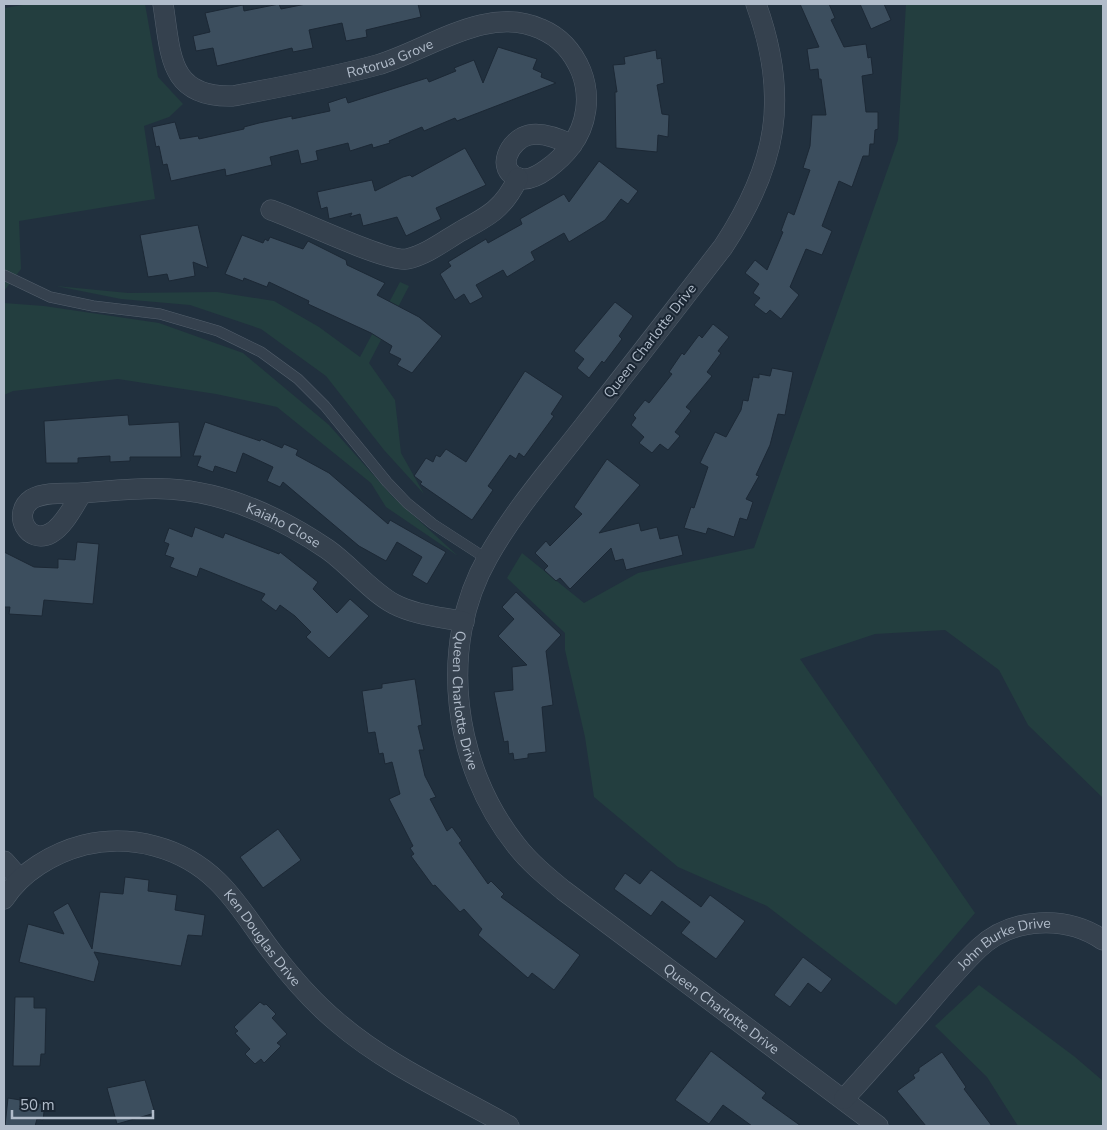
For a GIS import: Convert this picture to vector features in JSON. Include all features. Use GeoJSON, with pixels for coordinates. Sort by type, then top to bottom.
{"type":"FeatureCollection","features":[{"type":"Feature","properties":{"kind":"street","name":"Rotorua Grove"},"geometry":{"type":"LineString","coordinates":[[163,4],[172,58],[179,75],[195,90],[208,95],[221,96],[242,94],[353,72],[400,57],[481,24],[513,20],[531,24],[548,32],[568,48],[584,80],[587,94],[586,111],[582,126],[572,145],[559,160],[543,172],[526,179],[518,178]]}},
{"type":"Feature","properties":{"kind":"street","name":"Queen Charlotte Drive"},"geometry":{"type":"LineString","coordinates":[[756,4],[771,51],[775,78],[770,147],[765,167],[745,213],[724,247],[519,510],[487,558],[476,583],[464,622],[458,678],[459,705],[467,751],[489,803],[516,846],[537,868],[563,890],[878,1126]]}},
{"type":"Feature","properties":{"kind":"street"},"geometry":{"type":"LineString","coordinates":[[271,210],[300,220],[383,256],[398,260],[407,259],[424,252],[495,212],[511,194],[518,178],[512,174],[506,164],[506,153],[511,145],[522,137],[530,134],[542,135],[572,145]]}},
{"type":"Feature","properties":{"kind":"street","name":"Kaiaho Close"},"geometry":{"type":"LineString","coordinates":[[82,493],[169,489],[207,494],[226,499],[302,534],[350,566],[394,604],[413,611],[464,622]]}},
{"type":"Feature","properties":{"kind":"street","name":"Ken Douglas Drive"},"geometry":{"type":"LineString","coordinates":[[4,899],[20,879],[60,854],[94,843],[129,841],[149,844],[182,856],[217,881],[295,980],[343,1027],[392,1061],[509,1126]]}},
{"type":"Feature","properties":{"kind":"street"},"geometry":{"type":"LineString","coordinates":[[4,861],[20,879]]}},
{"type":"Feature","properties":{"kind":"street","name":"John Burke Drive"},"geometry":{"type":"LineString","coordinates":[[844,1099],[980,947],[1012,929],[1037,923],[1057,923],[1089,931],[1103,940]]}},
{"type":"Feature","properties":{"kind":"lane"},"geometry":{"type":"LineString","coordinates":[[4,275],[50,297],[93,306],[160,314],[218,331],[261,352],[298,380],[325,406],[387,482],[408,503],[433,524],[487,558]]}},
{"type":"Feature","properties":{"kind":"green space"},"geometry":{"type":"Polygon","coordinates":[[[29,4],[145,4],[158,77],[183,104],[169,117],[144,126],[155,199],[19,221],[21,269],[4,291],[4,8],[29,4]]]}},
{"type":"Feature","properties":{"kind":"green space"},"geometry":{"type":"Polygon","coordinates":[[[906,4],[1103,4],[1103,798],[1028,725],[999,670],[945,630],[875,634],[800,659],[975,913],[896,1005],[767,906],[678,867],[594,797],[585,737],[565,650],[565,633],[507,578],[522,553],[584,603],[638,573],[754,548],[898,140],[906,4]]]}},
{"type":"Feature","properties":{"kind":"green space"},"geometry":{"type":"Polygon","coordinates":[[[400,282],[409,286],[369,363],[395,400],[401,453],[424,494],[384,450],[326,376],[261,329],[190,305],[121,299],[56,286],[128,293],[217,292],[274,301],[319,327],[360,357],[400,282]]]}},
{"type":"Feature","properties":{"kind":"green space"},"geometry":{"type":"Polygon","coordinates":[[[4,303],[44,306],[159,323],[243,353],[329,425],[393,497],[458,556],[386,507],[371,483],[277,407],[216,394],[118,379],[13,391],[4,395],[4,303]]]}},
{"type":"Feature","properties":{"kind":"green space"},"geometry":{"type":"Polygon","coordinates":[[[979,985],[1075,1057],[1103,1081],[1103,1126],[1018,1126],[987,1077],[935,1026],[979,985]]]}},
{"type":"Feature","properties":{"kind":"building"},"geometry":{"type":"Polygon","coordinates":[[[279,4],[281,9],[306,4],[418,4],[421,17],[366,30],[367,37],[346,41],[342,23],[309,30],[313,48],[293,52],[292,48],[217,66],[213,48],[196,51],[193,36],[210,32],[205,13],[243,5],[244,11],[279,4]]]}},
{"type":"Feature","properties":{"kind":"building"},"geometry":{"type":"Polygon","coordinates":[[[800,4],[829,4],[835,18],[831,20],[844,47],[866,44],[868,58],[871,57],[873,74],[862,76],[866,112],[878,112],[878,129],[875,130],[874,144],[870,144],[869,156],[863,156],[852,187],[839,181],[822,226],[832,231],[822,255],[806,249],[790,287],[799,295],[781,319],[770,310],[766,314],[754,305],[760,298],[753,293],[759,284],[745,273],[755,260],[767,270],[783,232],[781,231],[788,212],[794,215],[810,170],[803,168],[810,146],[812,115],[826,115],[821,79],[819,79],[818,69],[810,70],[807,49],[819,47],[800,4]]]}},
{"type":"Feature","properties":{"kind":"building"},"geometry":{"type":"Polygon","coordinates":[[[860,4],[884,4],[891,20],[871,29],[860,4]]]}},
{"type":"Feature","properties":{"kind":"building"},"geometry":{"type":"Polygon","coordinates":[[[498,47],[537,59],[533,69],[542,73],[541,77],[556,83],[457,121],[455,118],[424,131],[422,127],[389,141],[390,143],[373,148],[372,144],[350,151],[348,143],[316,151],[318,160],[301,164],[298,150],[270,157],[272,165],[226,176],[225,169],[171,181],[167,164],[163,165],[159,146],[156,147],[152,127],[175,122],[180,139],[198,136],[199,139],[244,129],[244,127],[259,123],[292,116],[292,119],[330,111],[328,103],[346,97],[348,103],[427,78],[429,82],[456,71],[454,68],[474,60],[483,83],[498,47]]]}},
{"type":"Feature","properties":{"kind":"building"},"geometry":{"type":"Polygon","coordinates":[[[656,50],[657,59],[661,58],[664,83],[657,85],[662,114],[669,115],[668,137],[658,135],[657,152],[616,148],[615,92],[617,92],[613,65],[625,64],[624,57],[656,50]]]}},
{"type":"Feature","properties":{"kind":"building"},"geometry":{"type":"Polygon","coordinates":[[[465,148],[486,185],[436,208],[441,219],[406,236],[397,217],[363,226],[360,214],[350,217],[352,213],[329,219],[327,207],[321,209],[317,192],[372,180],[375,191],[403,177],[410,175],[412,177],[465,148]]]}},
{"type":"Feature","properties":{"kind":"building"},"geometry":{"type":"Polygon","coordinates":[[[599,161],[638,191],[628,204],[621,199],[605,220],[569,242],[564,233],[531,252],[535,260],[507,277],[503,270],[476,285],[483,297],[470,304],[464,294],[455,300],[440,274],[451,266],[448,262],[486,239],[488,243],[522,224],[520,219],[564,194],[569,202],[599,161]]]}},
{"type":"Feature","properties":{"kind":"building"},"geometry":{"type":"Polygon","coordinates":[[[198,225],[208,268],[193,262],[195,276],[169,281],[167,274],[148,277],[140,235],[198,225]]]}},
{"type":"Feature","properties":{"kind":"building"},"geometry":{"type":"Polygon","coordinates":[[[242,235],[263,243],[265,239],[268,241],[270,237],[303,249],[308,241],[346,260],[347,265],[385,283],[377,295],[419,317],[442,336],[412,373],[397,365],[401,359],[389,353],[392,346],[371,333],[308,304],[309,301],[269,282],[267,287],[244,278],[243,281],[225,274],[242,235]]]}},
{"type":"Feature","properties":{"kind":"building"},"geometry":{"type":"Polygon","coordinates":[[[615,302],[633,316],[619,336],[622,339],[604,363],[602,361],[589,378],[577,368],[584,359],[574,351],[615,302]]]}},
{"type":"Feature","properties":{"kind":"building"},"geometry":{"type":"Polygon","coordinates":[[[713,324],[729,337],[718,351],[721,353],[707,372],[712,376],[686,407],[691,411],[675,432],[680,436],[668,450],[660,444],[652,453],[639,443],[644,437],[631,425],[636,418],[633,415],[645,400],[649,403],[672,374],[669,372],[682,353],[684,355],[699,335],[702,338],[713,324]]]}},
{"type":"Feature","properties":{"kind":"building"},"geometry":{"type":"Polygon","coordinates":[[[772,368],[793,372],[785,415],[778,414],[770,445],[756,475],[759,476],[746,499],[753,502],[747,520],[740,518],[734,537],[708,528],[706,534],[684,528],[691,507],[694,508],[708,467],[700,463],[715,432],[726,437],[741,410],[743,400],[748,401],[753,377],[759,378],[759,374],[770,376],[772,368]]]}},
{"type":"Feature","properties":{"kind":"building"},"geometry":{"type":"Polygon","coordinates":[[[525,371],[563,396],[551,414],[554,416],[524,457],[519,453],[516,459],[510,455],[488,486],[493,490],[472,520],[420,484],[422,482],[414,476],[426,458],[433,462],[436,455],[440,457],[446,449],[466,462],[525,371]]]}},
{"type":"Feature","properties":{"kind":"building"},"geometry":{"type":"Polygon","coordinates":[[[128,415],[129,425],[179,422],[181,457],[130,457],[130,461],[110,462],[110,456],[78,458],[78,463],[46,463],[44,421],[128,415]]]}},
{"type":"Feature","properties":{"kind":"building"},"geometry":{"type":"Polygon","coordinates":[[[205,422],[260,441],[261,439],[282,448],[284,444],[298,450],[296,455],[329,473],[388,524],[390,520],[446,552],[427,584],[412,575],[422,557],[397,542],[386,561],[359,546],[283,482],[280,487],[267,481],[273,467],[243,453],[236,473],[215,466],[213,472],[197,466],[201,456],[193,456],[205,422]]]}},
{"type":"Feature","properties":{"kind":"building"},"geometry":{"type":"Polygon","coordinates":[[[607,459],[640,485],[599,533],[639,523],[641,531],[657,527],[660,539],[678,535],[683,555],[626,570],[623,559],[615,561],[611,548],[570,589],[560,578],[556,581],[544,570],[548,566],[535,553],[546,541],[550,546],[582,514],[574,507],[607,459]]]}},
{"type":"Feature","properties":{"kind":"building"},"geometry":{"type":"Polygon","coordinates":[[[195,527],[223,538],[225,533],[279,554],[280,552],[318,582],[313,589],[337,613],[350,599],[369,616],[329,658],[306,637],[311,632],[295,616],[280,605],[276,611],[261,600],[265,594],[200,568],[197,577],[170,567],[174,558],[165,555],[169,544],[164,542],[169,528],[192,537],[195,527]]]}},
{"type":"Feature","properties":{"kind":"building"},"geometry":{"type":"Polygon","coordinates":[[[77,542],[99,544],[93,604],[44,600],[42,616],[9,614],[10,607],[4,607],[4,552],[34,567],[58,568],[58,559],[75,560],[77,542]]]}},
{"type":"Feature","properties":{"kind":"building"},"geometry":{"type":"Polygon","coordinates":[[[516,592],[561,635],[546,651],[553,705],[542,707],[546,752],[528,754],[528,758],[514,760],[513,753],[509,754],[508,741],[504,742],[494,692],[513,690],[512,667],[527,665],[498,636],[514,619],[502,607],[516,592]]]}},
{"type":"Feature","properties":{"kind":"building"},"geometry":{"type":"Polygon","coordinates":[[[415,679],[422,725],[418,726],[424,750],[419,750],[425,776],[436,797],[430,799],[447,831],[452,827],[462,841],[459,843],[488,884],[491,881],[504,894],[501,897],[580,955],[554,990],[532,973],[528,978],[478,935],[482,929],[464,909],[460,912],[435,885],[433,886],[411,856],[414,854],[410,848],[413,846],[389,799],[400,794],[392,762],[385,764],[383,753],[379,754],[375,732],[368,733],[362,691],[382,688],[382,684],[415,679]]]}},
{"type":"Feature","properties":{"kind":"building"},"geometry":{"type":"Polygon","coordinates":[[[278,829],[301,860],[263,888],[240,857],[278,829]]]}},
{"type":"Feature","properties":{"kind":"building"},"geometry":{"type":"Polygon","coordinates":[[[651,870],[701,907],[710,895],[745,921],[716,959],[681,933],[690,922],[662,901],[651,916],[614,889],[625,873],[640,884],[651,870]]]}},
{"type":"Feature","properties":{"kind":"building"},"geometry":{"type":"Polygon","coordinates":[[[125,877],[149,880],[148,891],[177,895],[175,910],[205,915],[202,936],[188,935],[181,966],[94,952],[99,962],[94,982],[19,962],[28,924],[64,934],[53,912],[68,903],[92,949],[100,892],[123,894],[125,877]]]}},
{"type":"Feature","properties":{"kind":"building"},"geometry":{"type":"Polygon","coordinates":[[[803,957],[832,979],[821,993],[808,983],[790,1007],[774,995],[803,957]]]}},
{"type":"Feature","properties":{"kind":"building"},"geometry":{"type":"Polygon","coordinates":[[[15,997],[34,997],[34,1008],[46,1008],[45,1054],[41,1054],[40,1066],[13,1066],[15,997]]]}},
{"type":"Feature","properties":{"kind":"building"},"geometry":{"type":"Polygon","coordinates":[[[260,1002],[264,1005],[266,1004],[276,1014],[272,1018],[287,1034],[277,1043],[281,1046],[264,1063],[261,1059],[255,1064],[245,1054],[250,1049],[235,1033],[238,1031],[234,1027],[260,1002]]]}},
{"type":"Feature","properties":{"kind":"building"},"geometry":{"type":"Polygon","coordinates":[[[711,1051],[766,1093],[762,1098],[801,1126],[752,1126],[723,1105],[709,1124],[675,1100],[711,1051]]]}},
{"type":"Feature","properties":{"kind":"building"},"geometry":{"type":"Polygon","coordinates":[[[942,1052],[966,1087],[964,1089],[992,1126],[926,1126],[897,1091],[915,1078],[913,1075],[919,1071],[919,1068],[942,1052]]]}},
{"type":"Feature","properties":{"kind":"building"},"geometry":{"type":"Polygon","coordinates":[[[145,1080],[155,1113],[117,1124],[107,1088],[145,1080]]]}},
{"type":"Feature","properties":{"kind":"building"},"geometry":{"type":"Polygon","coordinates":[[[8,1098],[45,1104],[43,1120],[37,1119],[35,1126],[5,1126],[8,1098]]]}}]}
